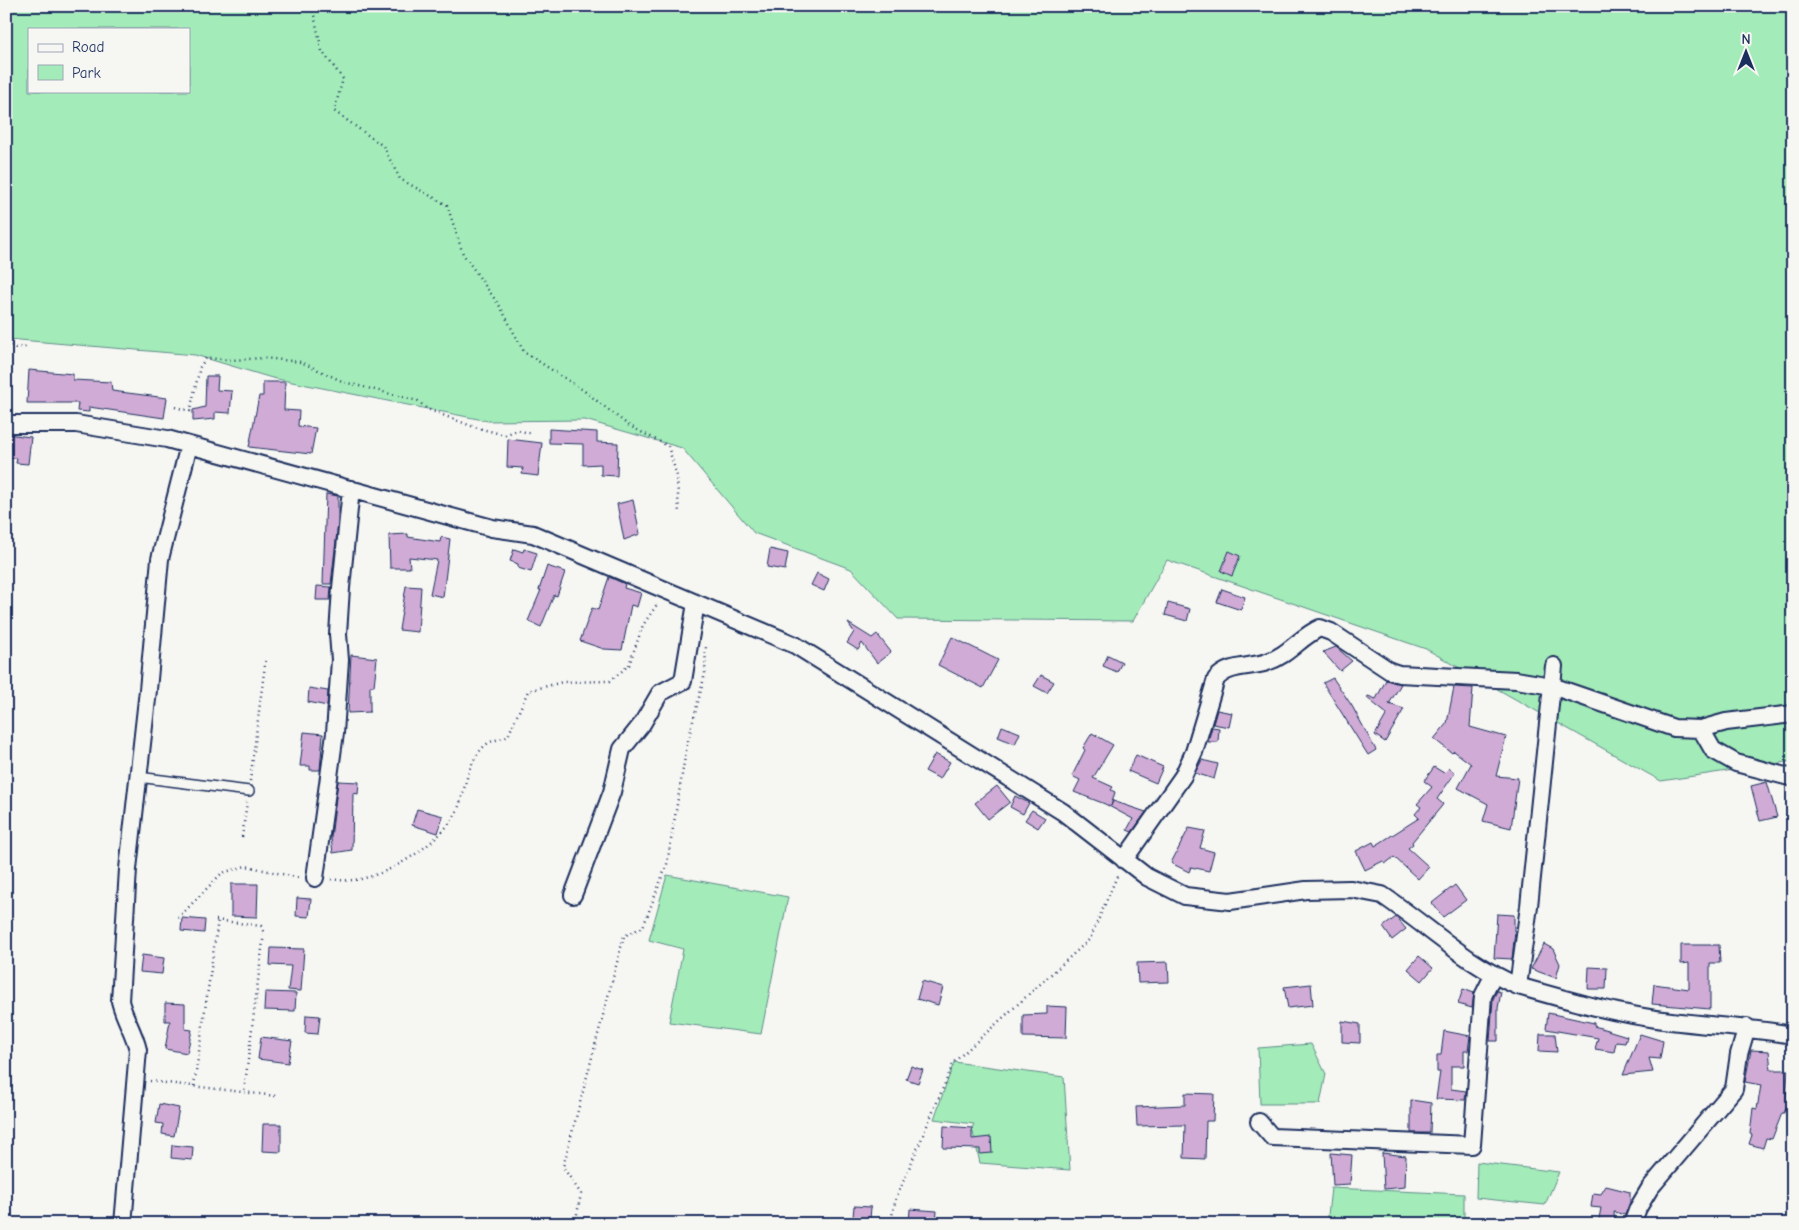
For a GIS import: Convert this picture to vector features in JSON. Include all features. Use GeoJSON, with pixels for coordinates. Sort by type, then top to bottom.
{"type":"FeatureCollection","features":[{"type":"Feature","properties":{"kind":"street"},"geometry":{"type":"LineString","coordinates":[[6,424],[76,424],[166,439],[492,528],[532,534],[795,645],[1063,812],[1147,876],[1185,896],[1230,901],[1306,890],[1350,889],[1382,895],[1469,959],[1518,986],[1556,997],[1661,1019],[1747,1027],[1793,1035]]}},
{"type":"Feature","properties":{"kind":"street"},"geometry":{"type":"LineString","coordinates":[[123,1224],[138,1050],[134,1032],[123,1012],[120,1001],[128,869],[160,559],[189,445]]}},
{"type":"Feature","properties":{"kind":"street"},"geometry":{"type":"LineString","coordinates":[[315,878],[335,733],[340,660],[338,634],[351,489]]}},
{"type":"Feature","properties":{"kind":"street"},"geometry":{"type":"LineString","coordinates":[[573,895],[612,792],[622,749],[642,724],[660,693],[683,681],[696,603]]}},
{"type":"Feature","properties":{"kind":"street"},"geometry":{"type":"LineString","coordinates":[[1124,860],[1183,776],[1194,752],[1216,679],[1222,672],[1231,669],[1268,662],[1283,654],[1313,631],[1320,628],[1331,632],[1390,671],[1398,674],[1516,680],[1552,686],[1674,728],[1701,729],[1726,722],[1793,714]]}},
{"type":"Feature","properties":{"kind":"street"},"geometry":{"type":"LineString","coordinates":[[1518,986],[1529,906],[1554,666]]}},
{"type":"Feature","properties":{"kind":"street"},"geometry":{"type":"LineString","coordinates":[[1701,729],[1713,750],[1736,763],[1793,778]]}},
{"type":"Feature","properties":{"kind":"street"},"geometry":{"type":"LineString","coordinates":[[1259,1122],[1272,1137],[1472,1145],[1482,996],[1494,974]]}},
{"type":"Feature","properties":{"kind":"street"},"geometry":{"type":"LineString","coordinates":[[1632,1224],[1638,1208],[1650,1188],[1734,1089],[1739,1054],[1747,1027]]}},
{"type":"Feature","properties":{"kind":"lane"},"geometry":{"type":"LineString","coordinates":[[138,777],[249,791]]}},
{"type":"Feature","properties":{"kind":"path"},"geometry":{"type":"LineString","coordinates":[[312,6],[322,50],[343,79],[334,111],[383,146],[400,179],[446,205],[463,254],[501,308],[524,352],[583,390],[628,425],[668,446],[677,476],[680,514]]}},
{"type":"Feature","properties":{"kind":"path"},"geometry":{"type":"LineString","coordinates":[[6,343],[15,348],[26,347]]}},
{"type":"Feature","properties":{"kind":"path"},"geometry":{"type":"LineString","coordinates":[[175,407],[190,411],[200,367],[206,358],[232,360],[264,358],[301,362],[344,382],[418,401],[427,409],[474,427],[505,435],[517,430],[533,434]]}},
{"type":"Feature","properties":{"kind":"path"},"geometry":{"type":"LineString","coordinates":[[178,918],[222,873],[246,866],[295,878],[345,881],[368,878],[395,866],[445,830],[456,812],[469,767],[487,744],[508,736],[528,691],[563,682],[610,681],[629,665],[643,625],[666,590]]}},
{"type":"Feature","properties":{"kind":"path"},"geometry":{"type":"LineString","coordinates":[[575,1224],[581,1194],[563,1167],[624,936],[644,926],[667,864],[687,745],[705,674],[706,636]]}},
{"type":"Feature","properties":{"kind":"path"},"geometry":{"type":"LineString","coordinates":[[242,837],[266,657]]}},
{"type":"Feature","properties":{"kind":"path"},"geometry":{"type":"LineString","coordinates":[[890,1224],[896,1199],[954,1062],[1090,939],[1124,860]]}},
{"type":"Feature","properties":{"kind":"path"},"geometry":{"type":"LineString","coordinates":[[194,1086],[217,920],[262,926],[264,933],[244,1092]]}},
{"type":"Feature","properties":{"kind":"path"},"geometry":{"type":"LineString","coordinates":[[136,1079],[276,1096]]}},
{"type":"Feature","properties":{"kind":"green space"},"geometry":{"type":"Polygon","coordinates":[[[6,6],[1793,6],[1793,761],[1661,781],[1426,649],[1167,560],[1133,621],[898,619],[851,569],[754,533],[682,448],[585,420],[488,421],[272,378],[195,355],[8,339],[6,337],[6,6]]]}},
{"type":"Feature","properties":{"kind":"green space"},"geometry":{"type":"Polygon","coordinates":[[[667,875],[788,897],[761,1034],[669,1022],[683,949],[649,940],[667,875]]]}},
{"type":"Feature","properties":{"kind":"green space"},"geometry":{"type":"Polygon","coordinates":[[[1311,1044],[1326,1074],[1320,1104],[1260,1104],[1258,1048],[1311,1044]]]}},
{"type":"Feature","properties":{"kind":"green space"},"geometry":{"type":"Polygon","coordinates":[[[954,1062],[1064,1077],[1070,1170],[980,1163],[972,1128],[974,1124],[934,1119],[954,1062]]]}},
{"type":"Feature","properties":{"kind":"green space"},"geometry":{"type":"Polygon","coordinates":[[[1477,1162],[1559,1172],[1545,1205],[1476,1198],[1477,1162]]]}},
{"type":"Feature","properties":{"kind":"green space"},"geometry":{"type":"Polygon","coordinates":[[[1331,1188],[1464,1194],[1464,1224],[1327,1224],[1331,1188]]]}},
{"type":"Feature","properties":{"kind":"building"},"geometry":{"type":"Polygon","coordinates":[[[29,370],[73,374],[73,380],[111,382],[112,391],[167,398],[164,418],[89,407],[89,412],[77,411],[78,403],[27,403],[29,370]]]}},
{"type":"Feature","properties":{"kind":"building"},"geometry":{"type":"Polygon","coordinates":[[[206,376],[218,376],[217,390],[232,391],[230,413],[215,412],[215,419],[193,421],[193,410],[205,407],[206,376]]]}},
{"type":"Feature","properties":{"kind":"building"},"geometry":{"type":"Polygon","coordinates":[[[263,382],[285,382],[284,410],[299,411],[298,426],[316,428],[311,454],[249,447],[259,396],[263,396],[263,382]]]}},
{"type":"Feature","properties":{"kind":"building"},"geometry":{"type":"Polygon","coordinates":[[[549,429],[597,432],[597,442],[618,443],[617,476],[601,475],[601,464],[583,465],[583,444],[549,443],[549,429]]]}},
{"type":"Feature","properties":{"kind":"building"},"geometry":{"type":"Polygon","coordinates":[[[6,434],[31,437],[28,464],[16,463],[17,458],[6,459],[6,434]]]}},
{"type":"Feature","properties":{"kind":"building"},"geometry":{"type":"Polygon","coordinates":[[[508,439],[542,443],[538,476],[522,474],[523,468],[507,467],[508,439]]]}},
{"type":"Feature","properties":{"kind":"building"},"geometry":{"type":"Polygon","coordinates":[[[326,494],[338,496],[338,523],[331,584],[323,584],[326,494]]]}},
{"type":"Feature","properties":{"kind":"building"},"geometry":{"type":"Polygon","coordinates":[[[633,500],[640,534],[624,540],[617,504],[633,500]]]}},
{"type":"Feature","properties":{"kind":"building"},"geometry":{"type":"Polygon","coordinates":[[[408,534],[408,537],[440,542],[441,537],[450,539],[443,597],[430,594],[437,560],[409,557],[410,568],[390,568],[389,535],[408,534]]]}},
{"type":"Feature","properties":{"kind":"building"},"geometry":{"type":"Polygon","coordinates":[[[514,549],[523,552],[524,549],[537,553],[531,572],[518,568],[518,564],[510,561],[514,549]]]}},
{"type":"Feature","properties":{"kind":"building"},"geometry":{"type":"Polygon","coordinates":[[[770,549],[788,553],[785,570],[767,567],[770,549]]]}},
{"type":"Feature","properties":{"kind":"building"},"geometry":{"type":"Polygon","coordinates":[[[1229,551],[1240,556],[1232,576],[1221,571],[1229,551]]]}},
{"type":"Feature","properties":{"kind":"building"},"geometry":{"type":"Polygon","coordinates":[[[547,566],[565,572],[557,596],[554,595],[541,627],[528,621],[541,590],[539,590],[547,566]]]}},
{"type":"Feature","properties":{"kind":"building"},"geometry":{"type":"Polygon","coordinates":[[[817,573],[829,579],[824,591],[811,585],[817,573]]]}},
{"type":"Feature","properties":{"kind":"building"},"geometry":{"type":"Polygon","coordinates":[[[609,577],[625,584],[624,588],[641,593],[637,607],[631,605],[622,650],[604,649],[580,641],[592,608],[598,610],[609,577]]]}},
{"type":"Feature","properties":{"kind":"building"},"geometry":{"type":"Polygon","coordinates":[[[317,586],[331,587],[330,600],[316,600],[317,586]]]}},
{"type":"Feature","properties":{"kind":"building"},"geometry":{"type":"Polygon","coordinates":[[[406,586],[421,587],[418,632],[399,630],[406,586]]]}},
{"type":"Feature","properties":{"kind":"building"},"geometry":{"type":"Polygon","coordinates":[[[1222,589],[1245,597],[1241,610],[1217,602],[1222,589]]]}},
{"type":"Feature","properties":{"kind":"building"},"geometry":{"type":"Polygon","coordinates":[[[1168,603],[1190,609],[1187,621],[1165,615],[1168,603]]]}},
{"type":"Feature","properties":{"kind":"building"},"geometry":{"type":"Polygon","coordinates":[[[848,623],[872,638],[877,634],[891,652],[877,663],[862,643],[858,650],[847,643],[854,632],[848,623]]]}},
{"type":"Feature","properties":{"kind":"building"},"geometry":{"type":"Polygon","coordinates":[[[952,637],[998,660],[983,688],[938,665],[952,637]]]}},
{"type":"Feature","properties":{"kind":"building"},"geometry":{"type":"Polygon","coordinates":[[[1336,647],[1352,661],[1340,671],[1323,652],[1336,647]]]}},
{"type":"Feature","properties":{"kind":"building"},"geometry":{"type":"Polygon","coordinates":[[[351,655],[377,658],[374,686],[370,686],[370,712],[348,713],[351,655]]]}},
{"type":"Feature","properties":{"kind":"building"},"geometry":{"type":"Polygon","coordinates":[[[1108,655],[1122,662],[1117,672],[1103,666],[1108,655]]]}},
{"type":"Feature","properties":{"kind":"building"},"geometry":{"type":"Polygon","coordinates":[[[1041,675],[1054,682],[1047,693],[1034,686],[1041,675]]]}},
{"type":"Feature","properties":{"kind":"building"},"geometry":{"type":"Polygon","coordinates":[[[1333,678],[1352,706],[1376,750],[1368,755],[1323,683],[1333,678]]]}},
{"type":"Feature","properties":{"kind":"building"},"geometry":{"type":"Polygon","coordinates":[[[1386,680],[1401,684],[1389,704],[1404,709],[1385,742],[1375,735],[1387,714],[1367,698],[1368,696],[1376,699],[1386,680]]]}},
{"type":"Feature","properties":{"kind":"building"},"geometry":{"type":"Polygon","coordinates":[[[1454,687],[1473,688],[1470,727],[1506,737],[1496,776],[1518,778],[1511,828],[1483,821],[1488,804],[1458,788],[1471,764],[1454,751],[1452,753],[1434,739],[1447,723],[1454,687]]]}},
{"type":"Feature","properties":{"kind":"building"},"geometry":{"type":"Polygon","coordinates":[[[309,688],[328,691],[327,706],[308,702],[309,688]]]}},
{"type":"Feature","properties":{"kind":"building"},"geometry":{"type":"Polygon","coordinates":[[[1217,710],[1232,713],[1229,727],[1213,724],[1217,710]]]}},
{"type":"Feature","properties":{"kind":"building"},"geometry":{"type":"Polygon","coordinates":[[[1002,726],[1020,733],[1015,744],[998,737],[1002,726]]]}},
{"type":"Feature","properties":{"kind":"building"},"geometry":{"type":"Polygon","coordinates":[[[1212,727],[1219,728],[1218,742],[1208,742],[1212,727]]]}},
{"type":"Feature","properties":{"kind":"building"},"geometry":{"type":"Polygon","coordinates":[[[304,732],[323,734],[320,770],[310,770],[310,766],[300,766],[304,732]]]}},
{"type":"Feature","properties":{"kind":"building"},"geometry":{"type":"Polygon","coordinates":[[[1092,733],[1113,745],[1093,778],[1113,787],[1111,790],[1115,792],[1111,806],[1113,801],[1146,812],[1132,832],[1127,830],[1133,819],[1105,804],[1074,792],[1080,780],[1072,776],[1085,750],[1083,748],[1092,733]]]}},
{"type":"Feature","properties":{"kind":"building"},"geometry":{"type":"Polygon","coordinates":[[[935,754],[950,762],[940,779],[925,771],[935,754]]]}},
{"type":"Feature","properties":{"kind":"building"},"geometry":{"type":"Polygon","coordinates":[[[1136,755],[1163,767],[1156,783],[1128,771],[1136,755]]]}},
{"type":"Feature","properties":{"kind":"building"},"geometry":{"type":"Polygon","coordinates":[[[1202,760],[1218,764],[1214,779],[1195,773],[1202,760]]]}},
{"type":"Feature","properties":{"kind":"building"},"geometry":{"type":"Polygon","coordinates":[[[1434,767],[1444,773],[1449,768],[1455,773],[1437,799],[1443,804],[1408,848],[1429,867],[1418,879],[1394,857],[1385,864],[1383,861],[1365,870],[1356,851],[1373,842],[1375,846],[1419,818],[1415,814],[1421,807],[1417,804],[1432,787],[1424,781],[1434,767]]]}},
{"type":"Feature","properties":{"kind":"building"},"geometry":{"type":"Polygon","coordinates":[[[338,781],[359,782],[358,794],[353,793],[352,850],[333,853],[331,838],[338,781]]]}},
{"type":"Feature","properties":{"kind":"building"},"geometry":{"type":"Polygon","coordinates":[[[1767,782],[1777,817],[1760,821],[1751,786],[1767,782]]]}},
{"type":"Feature","properties":{"kind":"building"},"geometry":{"type":"Polygon","coordinates":[[[997,786],[1010,802],[988,819],[975,803],[997,786]]]}},
{"type":"Feature","properties":{"kind":"building"},"geometry":{"type":"Polygon","coordinates":[[[1015,796],[1029,803],[1023,814],[1010,807],[1015,796]]]}},
{"type":"Feature","properties":{"kind":"building"},"geometry":{"type":"Polygon","coordinates":[[[417,809],[443,816],[438,833],[412,825],[417,809]]]}},
{"type":"Feature","properties":{"kind":"building"},"geometry":{"type":"Polygon","coordinates":[[[1032,810],[1045,818],[1038,828],[1025,820],[1032,810]]]}},
{"type":"Feature","properties":{"kind":"building"},"geometry":{"type":"Polygon","coordinates":[[[1189,828],[1205,831],[1200,848],[1214,852],[1209,871],[1191,867],[1189,872],[1171,863],[1189,828]]]}},
{"type":"Feature","properties":{"kind":"building"},"geometry":{"type":"Polygon","coordinates":[[[231,884],[258,884],[257,917],[231,916],[231,884]]]}},
{"type":"Feature","properties":{"kind":"building"},"geometry":{"type":"Polygon","coordinates":[[[1455,885],[1466,900],[1443,917],[1432,903],[1455,885]]]}},
{"type":"Feature","properties":{"kind":"building"},"geometry":{"type":"Polygon","coordinates":[[[297,898],[311,899],[309,917],[296,916],[297,898]]]}},
{"type":"Feature","properties":{"kind":"building"},"geometry":{"type":"Polygon","coordinates":[[[1497,914],[1514,915],[1515,931],[1512,959],[1494,958],[1497,914]]]}},
{"type":"Feature","properties":{"kind":"building"},"geometry":{"type":"Polygon","coordinates":[[[1396,917],[1406,929],[1392,940],[1383,927],[1396,917]]]}},
{"type":"Feature","properties":{"kind":"building"},"geometry":{"type":"Polygon","coordinates":[[[182,918],[205,920],[204,933],[181,931],[182,918]]]}},
{"type":"Feature","properties":{"kind":"building"},"geometry":{"type":"Polygon","coordinates":[[[1544,944],[1553,949],[1560,964],[1556,978],[1531,969],[1544,944]]]}},
{"type":"Feature","properties":{"kind":"building"},"geometry":{"type":"Polygon","coordinates":[[[1681,945],[1719,945],[1720,963],[1710,963],[1710,1009],[1652,1004],[1654,984],[1689,989],[1689,963],[1681,964],[1681,945]]]}},
{"type":"Feature","properties":{"kind":"building"},"geometry":{"type":"Polygon","coordinates":[[[271,948],[304,949],[301,991],[288,990],[291,966],[270,965],[271,948]]]}},
{"type":"Feature","properties":{"kind":"building"},"geometry":{"type":"Polygon","coordinates":[[[142,955],[164,958],[162,974],[140,972],[142,955]]]}},
{"type":"Feature","properties":{"kind":"building"},"geometry":{"type":"Polygon","coordinates":[[[1419,956],[1433,968],[1422,981],[1408,969],[1419,956]]]}},
{"type":"Feature","properties":{"kind":"building"},"geometry":{"type":"Polygon","coordinates":[[[1168,962],[1169,982],[1138,983],[1137,963],[1168,962]]]}},
{"type":"Feature","properties":{"kind":"building"},"geometry":{"type":"Polygon","coordinates":[[[1589,967],[1607,968],[1606,989],[1588,989],[1589,967]]]}},
{"type":"Feature","properties":{"kind":"building"},"geometry":{"type":"Polygon","coordinates":[[[922,981],[943,987],[938,1005],[917,999],[922,981]]]}},
{"type":"Feature","properties":{"kind":"building"},"geometry":{"type":"Polygon","coordinates":[[[1311,984],[1313,1005],[1288,1008],[1284,987],[1311,984]]]}},
{"type":"Feature","properties":{"kind":"building"},"geometry":{"type":"Polygon","coordinates":[[[1463,989],[1474,993],[1472,1008],[1458,1004],[1463,989]]]}},
{"type":"Feature","properties":{"kind":"building"},"geometry":{"type":"Polygon","coordinates":[[[1497,991],[1501,992],[1498,1008],[1498,1041],[1490,1041],[1493,999],[1497,991]]]}},
{"type":"Feature","properties":{"kind":"building"},"geometry":{"type":"Polygon","coordinates":[[[265,992],[296,993],[295,1011],[264,1010],[265,992]]]}},
{"type":"Feature","properties":{"kind":"building"},"geometry":{"type":"Polygon","coordinates":[[[165,1003],[185,1004],[185,1029],[192,1030],[187,1053],[165,1049],[170,1021],[165,1021],[165,1003]]]}},
{"type":"Feature","properties":{"kind":"building"},"geometry":{"type":"Polygon","coordinates":[[[1047,1006],[1067,1007],[1066,1038],[1023,1037],[1023,1015],[1047,1014],[1047,1006]]]}},
{"type":"Feature","properties":{"kind":"building"},"geometry":{"type":"Polygon","coordinates":[[[1548,1013],[1594,1023],[1594,1026],[1627,1036],[1625,1043],[1616,1042],[1614,1052],[1595,1049],[1598,1038],[1546,1029],[1548,1013]]]}},
{"type":"Feature","properties":{"kind":"building"},"geometry":{"type":"Polygon","coordinates":[[[306,1015],[320,1016],[318,1034],[305,1033],[306,1015]]]}},
{"type":"Feature","properties":{"kind":"building"},"geometry":{"type":"Polygon","coordinates":[[[1342,1021],[1360,1024],[1360,1043],[1342,1042],[1342,1021]]]}},
{"type":"Feature","properties":{"kind":"building"},"geometry":{"type":"Polygon","coordinates":[[[1444,1031],[1470,1036],[1468,1051],[1464,1051],[1464,1066],[1451,1066],[1451,1089],[1466,1091],[1465,1100],[1436,1099],[1440,1072],[1437,1072],[1437,1055],[1441,1055],[1444,1031]]]}},
{"type":"Feature","properties":{"kind":"building"},"geometry":{"type":"Polygon","coordinates":[[[1540,1034],[1555,1034],[1557,1052],[1539,1051],[1540,1034]]]}},
{"type":"Feature","properties":{"kind":"building"},"geometry":{"type":"Polygon","coordinates":[[[1640,1034],[1663,1041],[1660,1059],[1649,1058],[1653,1072],[1623,1075],[1640,1034]]]}},
{"type":"Feature","properties":{"kind":"building"},"geometry":{"type":"Polygon","coordinates":[[[261,1037],[292,1041],[288,1063],[258,1059],[261,1037]]]}},
{"type":"Feature","properties":{"kind":"building"},"geometry":{"type":"Polygon","coordinates":[[[1751,1050],[1769,1051],[1771,1070],[1788,1070],[1786,1100],[1790,1100],[1784,1113],[1782,1113],[1772,1139],[1766,1138],[1763,1148],[1749,1144],[1752,1135],[1750,1134],[1753,1108],[1757,1109],[1761,1085],[1745,1082],[1751,1050]]]}},
{"type":"Feature","properties":{"kind":"building"},"geometry":{"type":"Polygon","coordinates":[[[911,1066],[923,1070],[918,1083],[906,1079],[911,1066]]]}},
{"type":"Feature","properties":{"kind":"building"},"geometry":{"type":"Polygon","coordinates":[[[1185,1093],[1214,1094],[1213,1121],[1206,1121],[1205,1159],[1184,1158],[1185,1125],[1137,1126],[1136,1107],[1185,1105],[1185,1093]]]}},
{"type":"Feature","properties":{"kind":"building"},"geometry":{"type":"Polygon","coordinates":[[[1411,1100],[1431,1103],[1430,1133],[1411,1133],[1411,1100]]]}},
{"type":"Feature","properties":{"kind":"building"},"geometry":{"type":"Polygon","coordinates":[[[159,1104],[179,1108],[174,1136],[162,1134],[163,1124],[156,1123],[159,1104]]]}},
{"type":"Feature","properties":{"kind":"building"},"geometry":{"type":"Polygon","coordinates":[[[263,1124],[281,1124],[281,1152],[262,1151],[263,1124]]]}},
{"type":"Feature","properties":{"kind":"building"},"geometry":{"type":"Polygon","coordinates":[[[944,1126],[972,1128],[972,1139],[991,1137],[992,1153],[980,1154],[980,1149],[943,1148],[944,1126]]]}},
{"type":"Feature","properties":{"kind":"building"},"geometry":{"type":"Polygon","coordinates":[[[172,1145],[193,1147],[192,1160],[171,1158],[172,1145]]]}},
{"type":"Feature","properties":{"kind":"building"},"geometry":{"type":"Polygon","coordinates":[[[1331,1153],[1352,1155],[1350,1184],[1333,1185],[1331,1153]]]}},
{"type":"Feature","properties":{"kind":"building"},"geometry":{"type":"Polygon","coordinates":[[[1382,1153],[1406,1156],[1405,1187],[1384,1189],[1382,1153]]]}},
{"type":"Feature","properties":{"kind":"building"},"geometry":{"type":"Polygon","coordinates":[[[1606,1186],[1630,1192],[1630,1202],[1625,1215],[1614,1212],[1615,1224],[1598,1224],[1601,1208],[1591,1207],[1593,1193],[1601,1194],[1606,1186]]]}},
{"type":"Feature","properties":{"kind":"building"},"geometry":{"type":"Polygon","coordinates":[[[854,1206],[871,1207],[870,1219],[853,1217],[854,1206]]]}},
{"type":"Feature","properties":{"kind":"building"},"geometry":{"type":"Polygon","coordinates":[[[910,1209],[937,1211],[936,1224],[909,1224],[910,1209]]]}}]}
